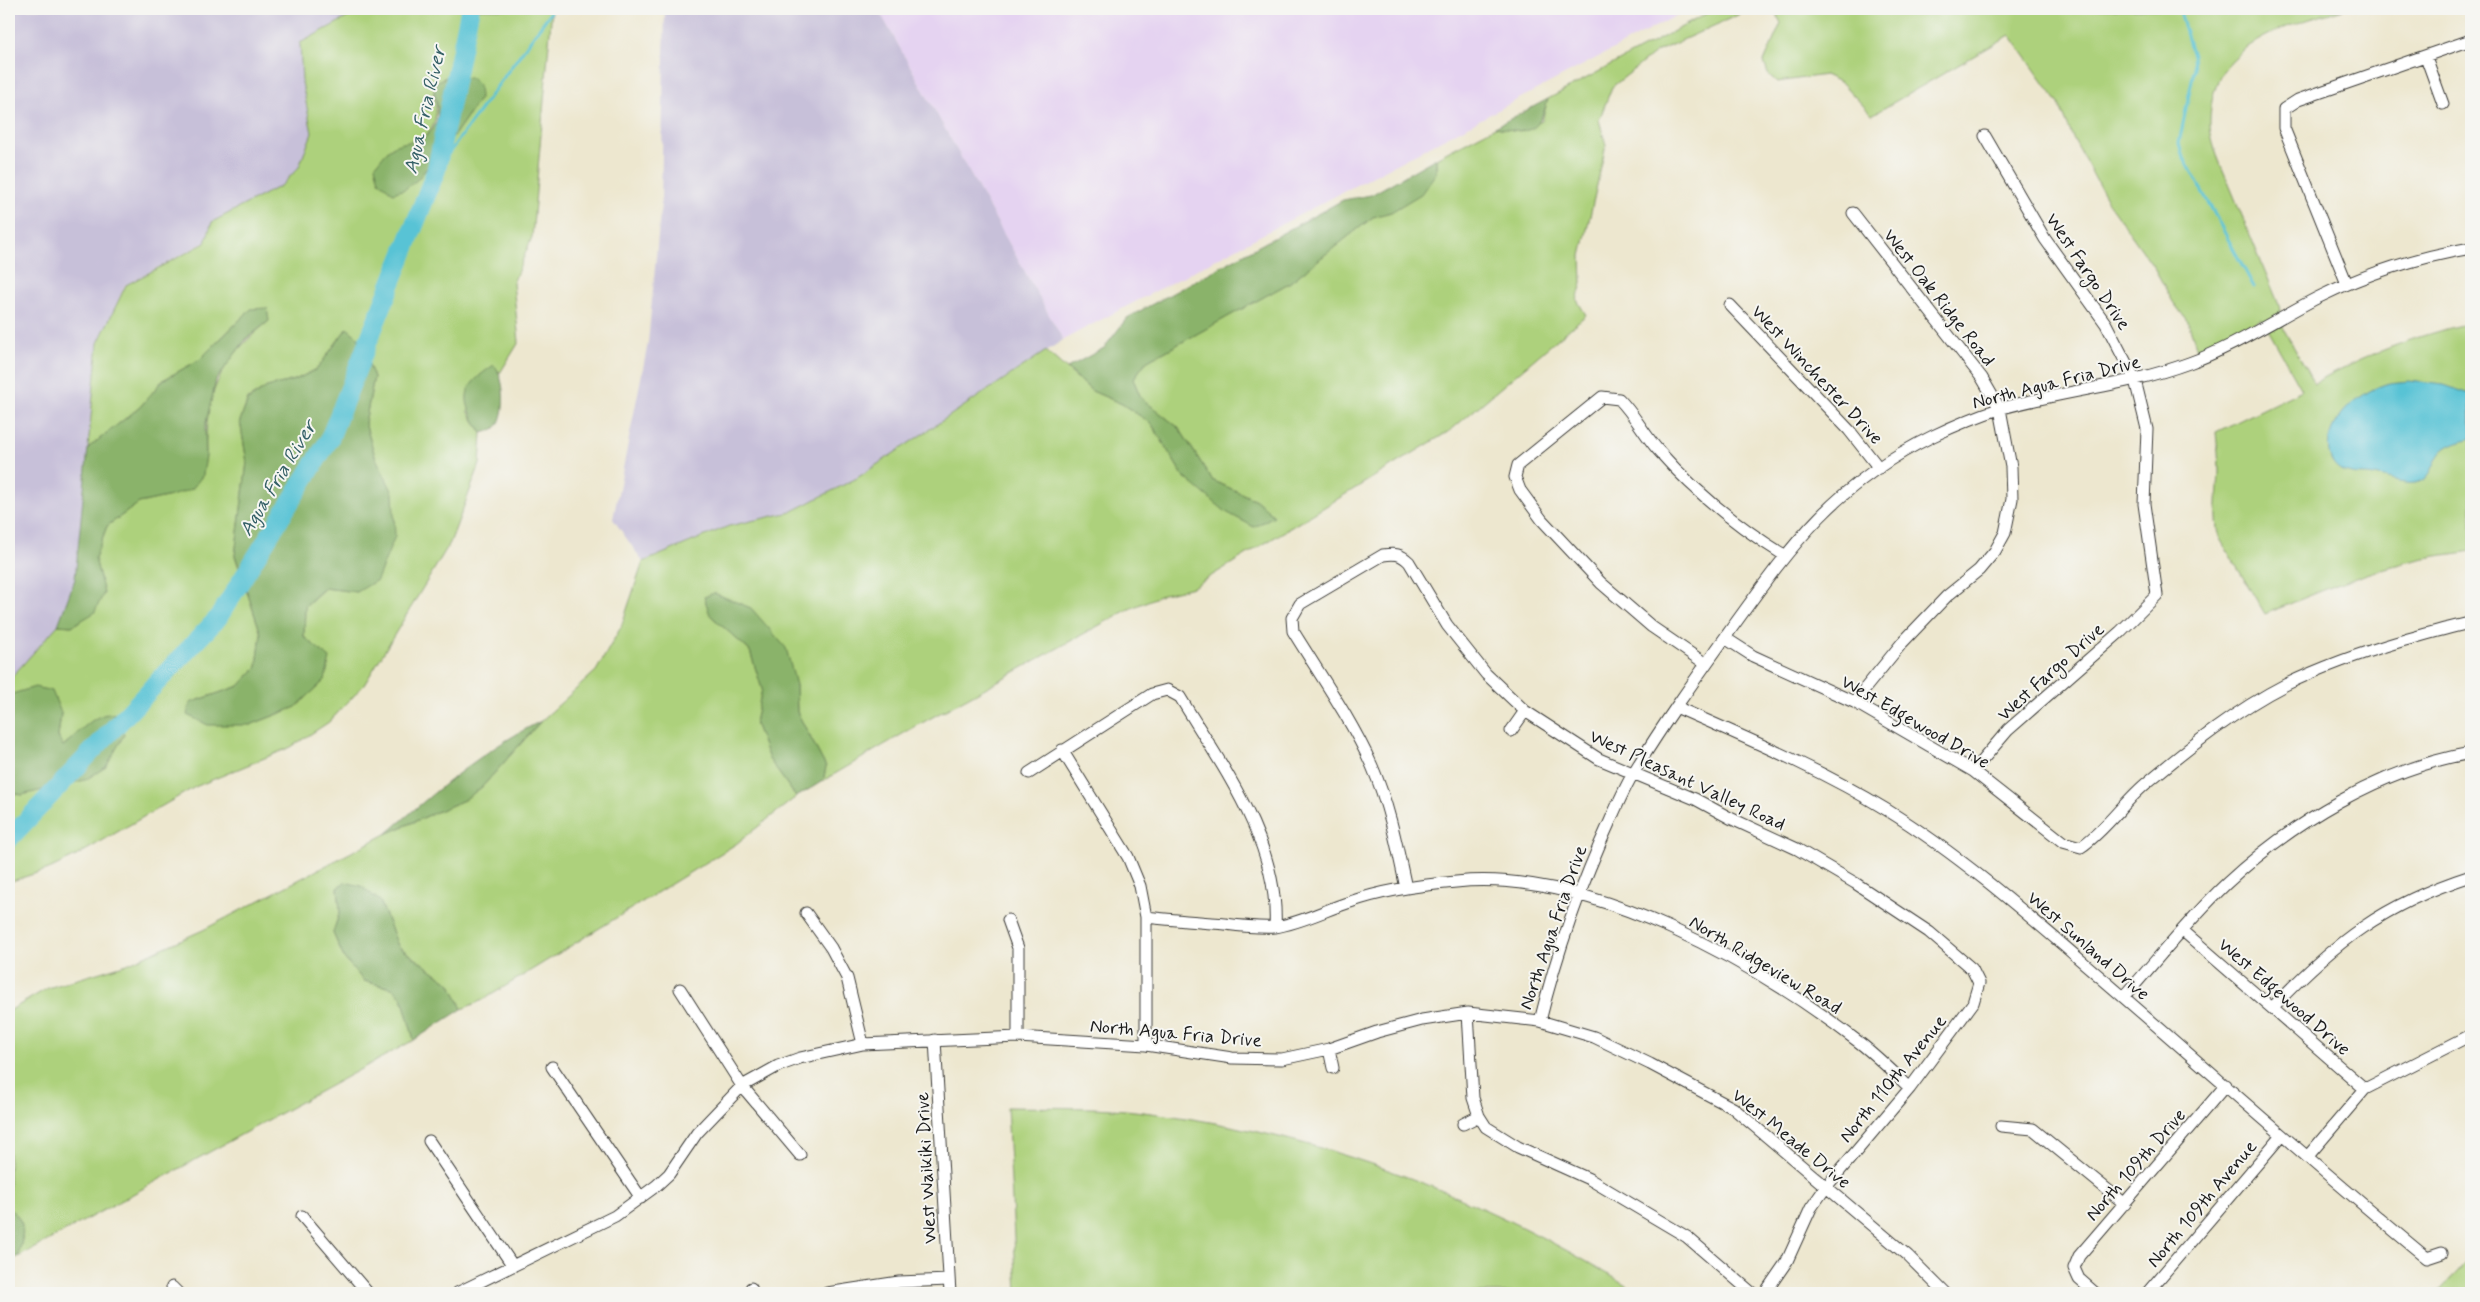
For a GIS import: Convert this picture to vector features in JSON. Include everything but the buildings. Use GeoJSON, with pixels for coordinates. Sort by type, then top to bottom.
{"type":"FeatureCollection","features":[{"type":"Feature","properties":{"kind":"street"},"geometry":{"type":"LineString","coordinates":[[2347,284],[2284,128],[2284,109],[2298,100],[2471,40]]}},
{"type":"Feature","properties":{"kind":"street"},"geometry":{"type":"LineString","coordinates":[[2426,56],[2443,104]]}},
{"type":"Feature","properties":{"kind":"street","name":"West Fargo Drive"},"geometry":{"type":"LineString","coordinates":[[1973,771],[2008,730],[2120,632],[2157,595],[2144,504],[2147,429],[2135,380],[2106,324],[2045,239],[2018,196],[1985,136]]}},
{"type":"Feature","properties":{"kind":"street","name":"West Oak Ridge Road"},"geometry":{"type":"LineString","coordinates":[[1853,213],[1982,378],[2000,409],[2011,475],[2010,516],[2005,533],[1995,551],[1979,570],[1947,596],[1902,643],[1854,702]]}},
{"type":"Feature","properties":{"kind":"street","name":"North Agua Fria Drive"},"geometry":{"type":"LineString","coordinates":[[457,1293],[588,1231],[641,1198],[669,1174],[697,1133],[742,1086],[778,1066],[800,1058],[863,1044],[1018,1037],[1146,1045],[1232,1058],[1282,1059],[1329,1049],[1377,1032],[1422,1020],[1468,1013],[1540,1022],[1555,960],[1597,849],[1632,775],[1676,707],[1784,555],[1831,504],[1854,484],[1930,438],[2000,409],[2135,380],[2190,363],[2226,347],[2347,284],[2420,259],[2471,248]]}},
{"type":"Feature","properties":{"kind":"street","name":"West Winchester Drive"},"geometry":{"type":"LineString","coordinates":[[1730,306],[1849,430],[1879,468]]}},
{"type":"Feature","properties":{"kind":"street"},"geometry":{"type":"LineString","coordinates":[[1706,664],[1652,627],[1601,584],[1542,520],[1520,490],[1516,477],[1518,465],[1592,404],[1602,397],[1612,396],[1619,399],[1625,405],[1657,449],[1691,485],[1742,529],[1784,555]]}},
{"type":"Feature","properties":{"kind":"street","name":"West Pleasant Valley Road"},"geometry":{"type":"LineString","coordinates":[[1406,888],[1389,813],[1372,765],[1354,730],[1293,631],[1292,618],[1300,604],[1383,555],[1393,553],[1402,555],[1409,562],[1447,625],[1486,674],[1525,711],[1599,759],[1632,775],[1695,799],[1730,818],[1797,849],[1855,883],[1928,932],[1972,969],[1979,983]]}},
{"type":"Feature","properties":{"kind":"street","name":"West Edgewood Drive"},"geometry":{"type":"LineString","coordinates":[[1725,638],[1753,656],[1854,702],[1973,771],[2063,842],[2081,847],[2093,839],[2146,783],[2185,751],[2224,723],[2284,686],[2361,653],[2453,626],[2471,623]]}},
{"type":"Feature","properties":{"kind":"street"},"geometry":{"type":"LineString","coordinates":[[1028,773],[1152,694],[1168,690],[1180,697],[1253,821],[1262,844],[1276,910],[1275,926]]}},
{"type":"Feature","properties":{"kind":"street","name":"West Sunland Drive"},"geometry":{"type":"LineString","coordinates":[[1676,707],[1816,769],[1889,811],[2007,897],[2282,1135],[2428,1258],[2442,1253]]}},
{"type":"Feature","properties":{"kind":"street"},"geometry":{"type":"LineString","coordinates":[[1510,731],[1525,711]]}},
{"type":"Feature","properties":{"kind":"street"},"geometry":{"type":"LineString","coordinates":[[1062,750],[1128,857],[1140,886],[1146,917],[1146,1045]]}},
{"type":"Feature","properties":{"kind":"street"},"geometry":{"type":"LineString","coordinates":[[2124,998],[2182,930],[2226,884],[2285,835],[2338,802],[2395,776],[2471,753]]}},
{"type":"Feature","properties":{"kind":"street"},"geometry":{"type":"LineString","coordinates":[[2272,1008],[2307,971],[2355,931],[2394,906],[2438,886],[2471,876]]}},
{"type":"Feature","properties":{"kind":"street","name":"North Ridgeview Road"},"geometry":{"type":"LineString","coordinates":[[1146,917],[1255,927],[1275,926],[1308,918],[1351,902],[1406,888],[1458,881],[1519,882],[1580,893],[1684,933],[1741,964],[1810,1008],[1861,1044],[1910,1088]]}},
{"type":"Feature","properties":{"kind":"street"},"geometry":{"type":"LineString","coordinates":[[806,913],[831,948],[847,978],[863,1044]]}},
{"type":"Feature","properties":{"kind":"street"},"geometry":{"type":"LineString","coordinates":[[1008,920],[1018,948],[1018,1037]]}},
{"type":"Feature","properties":{"kind":"street","name":"West Edgewood Drive"},"geometry":{"type":"LineString","coordinates":[[2182,930],[2365,1089]]}},
{"type":"Feature","properties":{"kind":"street","name":"North 110th Avenue"},"geometry":{"type":"LineString","coordinates":[[1764,1293],[1787,1262],[1811,1208],[1826,1187],[1910,1088],[1973,1003],[1979,983]]}},
{"type":"Feature","properties":{"kind":"street"},"geometry":{"type":"LineString","coordinates":[[680,989],[742,1086],[800,1155]]}},
{"type":"Feature","properties":{"kind":"street"},"geometry":{"type":"LineString","coordinates":[[1468,1013],[1470,1077],[1473,1098],[1479,1116],[1486,1127],[1518,1147],[1589,1179],[1687,1237],[1752,1293]]}},
{"type":"Feature","properties":{"kind":"street","name":"West Meade Drive"},"geometry":{"type":"LineString","coordinates":[[1540,1022],[1594,1037],[1733,1108],[1908,1256],[1945,1293]]}},
{"type":"Feature","properties":{"kind":"street"},"geometry":{"type":"LineString","coordinates":[[2308,1156],[2365,1089],[2471,1035]]}},
{"type":"Feature","properties":{"kind":"street","name":"West Waikiki Drive"},"geometry":{"type":"LineString","coordinates":[[935,1040],[950,1293]]}},
{"type":"Feature","properties":{"kind":"street"},"geometry":{"type":"LineString","coordinates":[[1329,1049],[1333,1068]]}},
{"type":"Feature","properties":{"kind":"street"},"geometry":{"type":"LineString","coordinates":[[552,1067],[641,1198]]}},
{"type":"Feature","properties":{"kind":"street","name":"North 109th Drive"},"geometry":{"type":"LineString","coordinates":[[2095,1293],[2079,1279],[2074,1268],[2079,1256],[2226,1085]]}},
{"type":"Feature","properties":{"kind":"street"},"geometry":{"type":"LineString","coordinates":[[1463,1124],[1479,1116]]}},
{"type":"Feature","properties":{"kind":"street"},"geometry":{"type":"LineString","coordinates":[[2001,1126],[2033,1129],[2125,1204]]}},
{"type":"Feature","properties":{"kind":"street","name":"North 109th Avenue"},"geometry":{"type":"LineString","coordinates":[[2147,1293],[2282,1135]]}},
{"type":"Feature","properties":{"kind":"street"},"geometry":{"type":"LineString","coordinates":[[429,1141],[512,1266]]}},
{"type":"Feature","properties":{"kind":"street"},"geometry":{"type":"LineString","coordinates":[[302,1216],[368,1293]]}},
{"type":"Feature","properties":{"kind":"street"},"geometry":{"type":"LineString","coordinates":[[827,1293],[899,1282],[949,1280]]}},
{"type":"Feature","properties":{"kind":"shaded area"},"geometry":{"type":"Polygon","coordinates":[[[9,9],[363,9],[300,43],[302,82],[312,133],[299,167],[282,185],[212,222],[205,242],[125,285],[98,343],[75,579],[58,625],[9,680],[9,9]]]}},
{"type":"Feature","properties":{"kind":"shaded area"},"geometry":{"type":"Polygon","coordinates":[[[665,9],[878,9],[1063,340],[857,478],[791,512],[729,526],[643,562],[613,519],[648,343],[661,203],[665,9]]]}},
{"type":"Feature","properties":{"kind":"shaded area"},"geometry":{"type":"Polygon","coordinates":[[[878,9],[1689,9],[1063,340],[878,9]]]}},
{"type":"Feature","properties":{"kind":"green space"},"geometry":{"type":"Polygon","coordinates":[[[363,9],[552,9],[532,237],[513,283],[519,342],[500,373],[494,365],[468,411],[482,433],[480,464],[450,543],[364,685],[329,722],[291,747],[195,787],[76,856],[49,869],[9,882],[9,792],[23,795],[96,718],[63,746],[58,737],[61,713],[9,695],[9,680],[58,625],[72,626],[103,593],[95,558],[107,526],[139,503],[171,496],[206,456],[208,414],[218,380],[238,350],[269,321],[251,309],[199,360],[163,380],[140,407],[88,448],[98,343],[126,285],[205,243],[212,222],[282,185],[299,167],[312,133],[302,82],[300,43],[363,9]],[[433,92],[436,113],[430,131],[419,141],[392,147],[417,180],[455,134],[480,98],[433,92]],[[347,328],[317,369],[295,380],[267,387],[248,399],[240,421],[247,462],[235,556],[261,634],[257,667],[239,686],[190,703],[250,725],[296,707],[325,680],[304,637],[305,606],[325,588],[357,592],[375,456],[365,423],[374,377],[347,328]]]}},
{"type":"Feature","properties":{"kind":"green space"},"geometry":{"type":"Polygon","coordinates":[[[1715,9],[1751,9],[1656,52],[1612,87],[1599,120],[1606,145],[1581,256],[1582,283],[1577,300],[1586,315],[1451,430],[1193,587],[1164,594],[1127,610],[911,729],[823,781],[826,767],[797,712],[796,685],[710,615],[750,651],[762,689],[755,723],[769,759],[796,797],[736,844],[483,1000],[462,1009],[451,984],[398,946],[380,901],[338,887],[340,911],[333,933],[344,958],[364,981],[392,988],[402,997],[414,1040],[18,1257],[22,1225],[9,1208],[9,1011],[48,988],[127,964],[203,930],[386,834],[464,800],[482,787],[541,721],[596,671],[621,627],[643,562],[729,526],[791,512],[857,478],[1046,351],[1092,391],[1122,404],[1151,423],[1183,476],[1274,516],[1256,500],[1212,480],[1179,428],[1141,398],[1133,379],[1146,362],[1289,283],[1373,217],[1391,212],[1436,173],[1436,158],[1495,127],[1520,131],[1542,121],[1548,99],[1715,9]]]}},
{"type":"Feature","properties":{"kind":"green space"},"geometry":{"type":"Polygon","coordinates":[[[1769,9],[2343,9],[2296,24],[2265,37],[2238,55],[2226,67],[2216,85],[2212,100],[2210,129],[2214,147],[2279,305],[2283,328],[2314,383],[2390,347],[2471,323],[2471,551],[2425,558],[2384,568],[2265,614],[2220,539],[2217,514],[2219,472],[2216,432],[2302,390],[2262,319],[2197,349],[2188,322],[2173,302],[2152,264],[2109,204],[2073,138],[2059,104],[2010,35],[1872,115],[1842,83],[1825,75],[1777,82],[1768,74],[1764,62],[1781,23],[1774,10],[1769,9]]]}},
{"type":"Feature","properties":{"kind":"green space"},"geometry":{"type":"Polygon","coordinates":[[[446,77],[472,78],[479,85],[480,98],[455,134],[417,180],[405,189],[393,193],[379,181],[375,166],[391,148],[419,139],[430,132],[435,125],[438,115],[434,83],[446,77]]]}},
{"type":"Feature","properties":{"kind":"green space"},"geometry":{"type":"Polygon","coordinates":[[[1548,99],[1540,120],[1531,129],[1525,131],[1495,127],[1548,99]]]}},
{"type":"Feature","properties":{"kind":"green space"},"geometry":{"type":"Polygon","coordinates":[[[1436,158],[1436,173],[1421,194],[1391,212],[1373,217],[1289,283],[1146,362],[1133,379],[1141,398],[1179,428],[1212,480],[1256,500],[1274,516],[1254,527],[1226,512],[1183,476],[1151,423],[1122,404],[1092,391],[1067,368],[1104,348],[1127,318],[1343,200],[1371,195],[1436,158]]]}},
{"type":"Feature","properties":{"kind":"green space"},"geometry":{"type":"Polygon","coordinates":[[[267,308],[269,321],[246,339],[216,380],[205,427],[206,456],[203,475],[192,489],[139,503],[107,526],[95,558],[104,593],[94,613],[72,626],[58,625],[75,579],[88,448],[140,407],[163,380],[199,360],[251,309],[267,308]]]}},
{"type":"Feature","properties":{"kind":"green space"},"geometry":{"type":"Polygon","coordinates":[[[347,328],[358,337],[374,377],[365,423],[375,456],[393,493],[395,536],[377,580],[357,592],[324,588],[305,606],[304,637],[330,658],[325,680],[296,707],[250,725],[208,725],[187,715],[190,703],[239,686],[257,667],[261,634],[235,555],[247,462],[240,421],[248,400],[267,387],[295,380],[317,369],[347,328]]]}},
{"type":"Feature","properties":{"kind":"green space"},"geometry":{"type":"Polygon","coordinates":[[[494,365],[502,385],[503,409],[498,425],[492,430],[482,433],[470,412],[467,395],[474,381],[494,365]]]}},
{"type":"Feature","properties":{"kind":"green space"},"geometry":{"type":"Polygon","coordinates":[[[714,593],[751,608],[786,648],[796,685],[797,712],[826,767],[823,781],[796,797],[769,759],[755,723],[762,689],[750,651],[710,615],[704,597],[714,593]]]}},
{"type":"Feature","properties":{"kind":"green space"},"geometry":{"type":"Polygon","coordinates":[[[35,687],[52,691],[61,713],[58,737],[63,746],[94,719],[108,714],[116,714],[124,735],[106,767],[85,780],[22,795],[9,792],[9,695],[35,687]]]}},
{"type":"Feature","properties":{"kind":"green space"},"geometry":{"type":"Polygon","coordinates":[[[541,721],[482,787],[464,800],[386,834],[479,758],[541,721]]]}},
{"type":"Feature","properties":{"kind":"green space"},"geometry":{"type":"Polygon","coordinates":[[[345,882],[361,886],[380,901],[398,946],[451,984],[462,1009],[414,1040],[402,997],[392,988],[364,981],[344,958],[333,933],[340,911],[338,887],[345,882]]]}},
{"type":"Feature","properties":{"kind":"green space"},"geometry":{"type":"Polygon","coordinates":[[[1007,1107],[1092,1108],[1143,1112],[1209,1122],[1274,1136],[1338,1153],[1401,1175],[1463,1200],[1523,1228],[1582,1259],[1639,1293],[1017,1293],[1007,1107]]]}},
{"type":"Feature","properties":{"kind":"green space"},"geometry":{"type":"Polygon","coordinates":[[[9,1208],[15,1213],[22,1224],[22,1236],[18,1257],[9,1261],[9,1208]]]}},
{"type":"Feature","properties":{"kind":"green space"},"geometry":{"type":"Polygon","coordinates":[[[2465,1262],[2471,1263],[2471,1293],[2438,1293],[2465,1262]]]}},
{"type":"Feature","properties":{"kind":"water"},"geometry":{"type":"Polygon","coordinates":[[[2409,381],[2444,385],[2470,394],[2471,438],[2453,444],[2443,450],[2426,478],[2415,483],[2405,483],[2371,475],[2351,474],[2339,469],[2331,459],[2328,444],[2336,422],[2344,411],[2364,394],[2375,388],[2389,383],[2409,381]]]}},
{"type":"Feature","properties":{"kind":"waterway","name":"Agua Fria River"},"geometry":{"type":"LineString","coordinates":[[9,839],[218,618],[329,440],[436,171],[470,9]]}},
{"type":"Feature","properties":{"kind":"waterway"},"geometry":{"type":"LineString","coordinates":[[436,171],[553,9]]}},
{"type":"Feature","properties":{"kind":"waterway"},"geometry":{"type":"LineString","coordinates":[[2179,9],[2193,56],[2194,70],[2179,143],[2182,154],[2254,287]]}}]}
